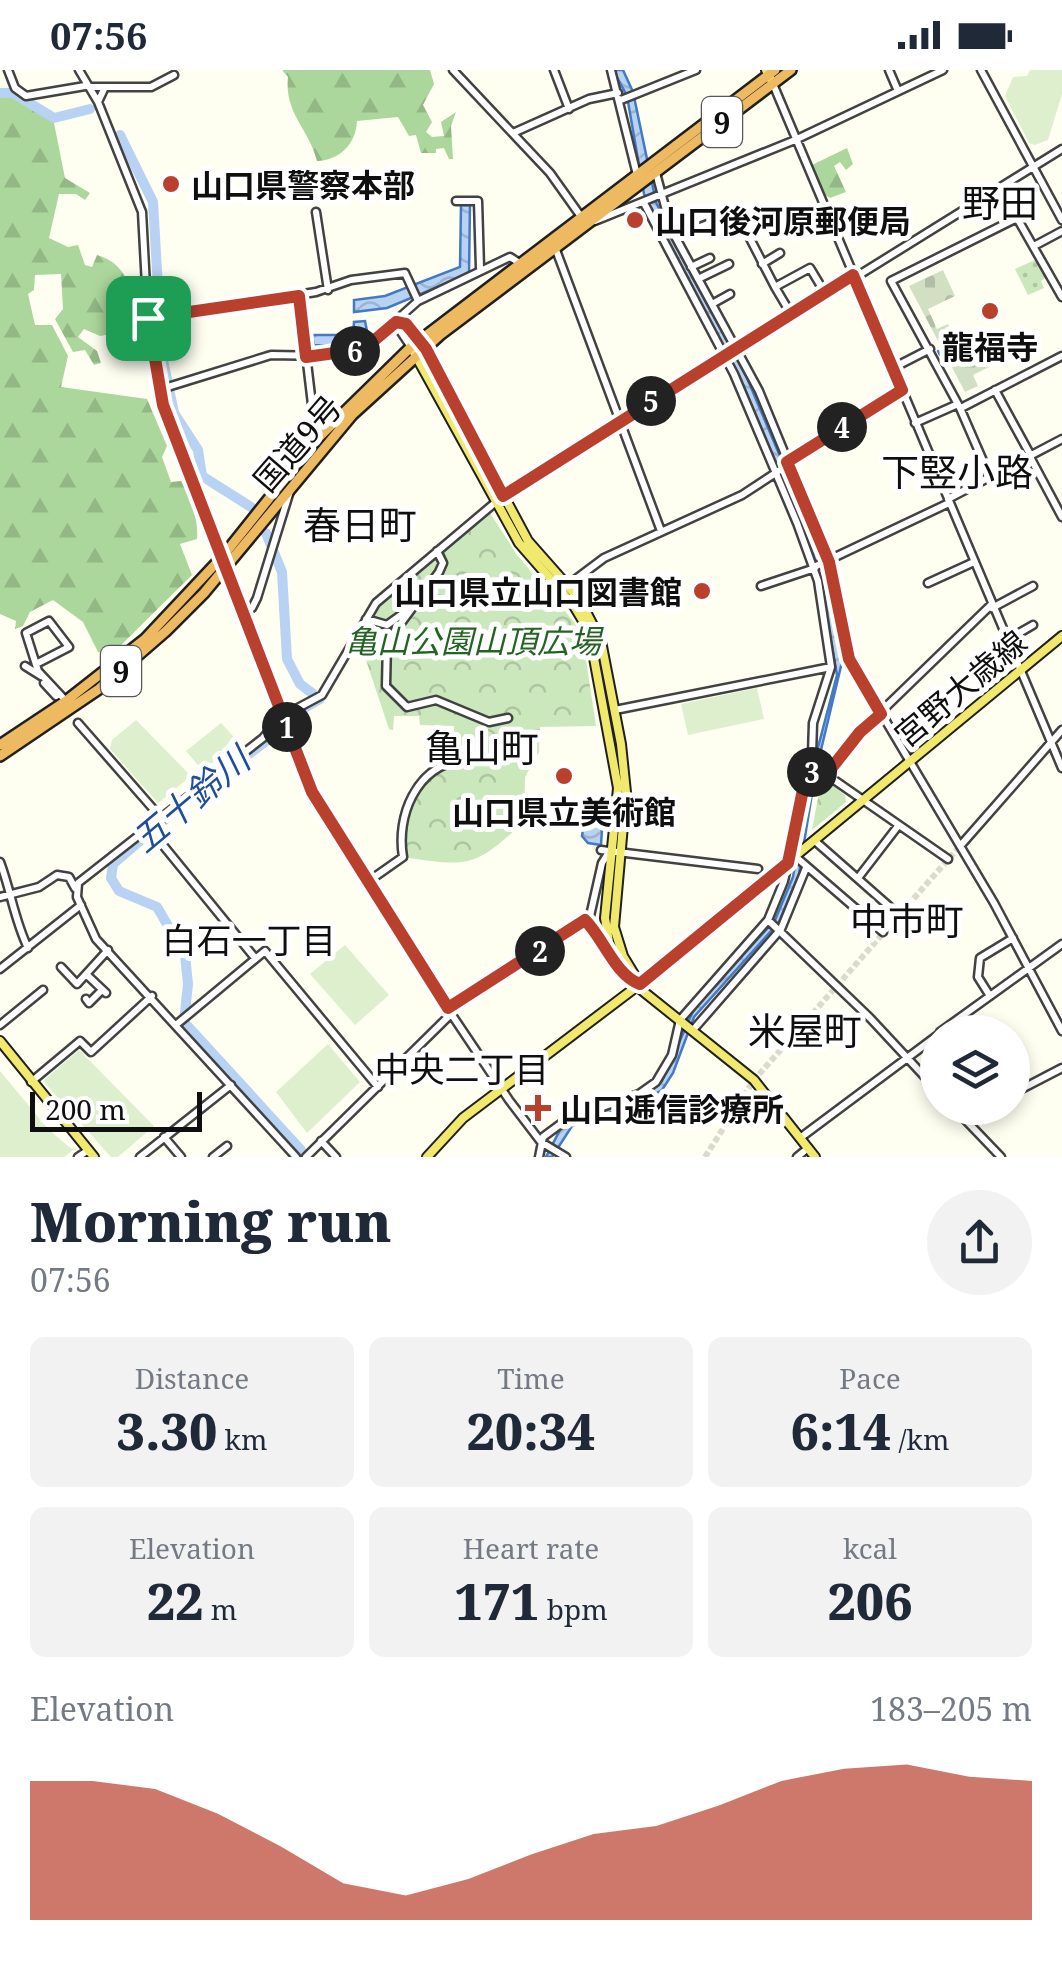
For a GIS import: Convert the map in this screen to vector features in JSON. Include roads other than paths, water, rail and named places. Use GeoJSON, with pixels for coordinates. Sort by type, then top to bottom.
{"type":"FeatureCollection","features":[{"type":"Feature","properties":{"kind":"highway","name":"国道9号"},"geometry":{"type":"LineString","coordinates":[[0,745],[145,639],[225,561],[316,441],[419,348],[521,264],[653,170],[771,75],[791,70]]}},
{"type":"Feature","properties":{"kind":"highway","name":"国道9号"},"geometry":{"type":"LineString","coordinates":[[0,756],[121,672],[166,631],[352,415],[419,348],[556,250],[584,220]]}},
{"type":"Feature","properties":{"kind":"main road"},"geometry":{"type":"LineString","coordinates":[[419,348],[500,499],[541,559],[596,626],[624,767],[604,918],[614,956],[630,980],[640,984]]}},
{"type":"Feature","properties":{"kind":"main road"},"geometry":{"type":"LineString","coordinates":[[564,589],[581,616],[594,650],[616,764],[614,927],[624,956],[640,984],[754,1080],[815,1157]]}},
{"type":"Feature","properties":{"kind":"main road","name":"宮野大歳線"},"geometry":{"type":"LineString","coordinates":[[427,1157],[463,1118],[799,860],[814,841],[1062,636]]}},
{"type":"Feature","properties":{"kind":"main road"},"geometry":{"type":"LineString","coordinates":[[0,1041],[90,1154]]}},
{"type":"Feature","properties":{"kind":"street"},"geometry":{"type":"LineString","coordinates":[[8,70],[15,88],[26,96],[87,86],[150,87],[174,75]]}},
{"type":"Feature","properties":{"kind":"street"},"geometry":{"type":"LineString","coordinates":[[79,70],[98,102],[142,212],[152,317],[165,389],[242,612],[312,792],[366,882],[502,1088],[542,1143],[566,1157]]}},
{"type":"Feature","properties":{"kind":"street"},"geometry":{"type":"LineString","coordinates":[[452,70],[513,133],[584,220],[645,203],[796,140],[943,70]]}},
{"type":"Feature","properties":{"kind":"street"},"geometry":{"type":"LineString","coordinates":[[554,70],[570,109]]}},
{"type":"Feature","properties":{"kind":"street"},"geometry":{"type":"LineString","coordinates":[[611,70],[622,98],[638,177]]}},
{"type":"Feature","properties":{"kind":"street"},"geometry":{"type":"LineString","coordinates":[[513,133],[570,109],[637,96],[696,70]]}},
{"type":"Feature","properties":{"kind":"street"},"geometry":{"type":"LineString","coordinates":[[889,70],[898,91]]}},
{"type":"Feature","properties":{"kind":"street"},"geometry":{"type":"LineString","coordinates":[[980,70],[1062,220]]}},
{"type":"Feature","properties":{"kind":"street"},"geometry":{"type":"LineString","coordinates":[[771,75],[1062,768]]}},
{"type":"Feature","properties":{"kind":"street"},"geometry":{"type":"LineString","coordinates":[[98,102],[106,88]]}},
{"type":"Feature","properties":{"kind":"street"},"geometry":{"type":"LineString","coordinates":[[74,888],[151,831],[263,738],[281,717],[322,695],[376,603],[500,499],[790,314],[1062,150]]}},
{"type":"Feature","properties":{"kind":"street"},"geometry":{"type":"LineString","coordinates":[[539,1157],[542,1143],[566,1120],[638,1094],[656,1082],[672,1055],[680,1020],[780,928],[799,860],[816,712],[832,664],[815,567],[712,304],[671,230],[653,170]]}},
{"type":"Feature","properties":{"kind":"street"},"geometry":{"type":"LineString","coordinates":[[456,200],[478,200],[480,268]]}},
{"type":"Feature","properties":{"kind":"street"},"geometry":{"type":"LineString","coordinates":[[645,203],[731,352],[786,463],[828,562],[848,659],[1013,938],[1062,1032]]}},
{"type":"Feature","properties":{"kind":"street"},"geometry":{"type":"LineString","coordinates":[[316,212],[328,290]]}},
{"type":"Feature","properties":{"kind":"street"},"geometry":{"type":"LineString","coordinates":[[671,230],[715,212]]}},
{"type":"Feature","properties":{"kind":"street"},"geometry":{"type":"LineString","coordinates":[[990,478],[959,406],[891,281],[1017,218],[1062,297]]}},
{"type":"Feature","properties":{"kind":"street"},"geometry":{"type":"LineString","coordinates":[[742,220],[790,314]]}},
{"type":"Feature","properties":{"kind":"street"},"geometry":{"type":"LineString","coordinates":[[1034,246],[1062,232]]}},
{"type":"Feature","properties":{"kind":"street"},"geometry":{"type":"LineString","coordinates":[[556,250],[661,531]]}},
{"type":"Feature","properties":{"kind":"street"},"geometry":{"type":"LineString","coordinates":[[762,264],[780,253]]}},
{"type":"Feature","properties":{"kind":"street"},"geometry":{"type":"LineString","coordinates":[[165,389],[272,356],[306,357],[364,349],[417,300],[510,257],[521,264]]}},
{"type":"Feature","properties":{"kind":"street"},"geometry":{"type":"LineString","coordinates":[[691,268],[710,258]]}},
{"type":"Feature","properties":{"kind":"street"},"geometry":{"type":"LineString","coordinates":[[805,260],[825,293]]}},
{"type":"Feature","properties":{"kind":"street"},"geometry":{"type":"LineString","coordinates":[[698,279],[729,264]]}},
{"type":"Feature","properties":{"kind":"street"},"geometry":{"type":"LineString","coordinates":[[775,287],[810,268]]}},
{"type":"Feature","properties":{"kind":"street"},"geometry":{"type":"LineString","coordinates":[[152,317],[299,296],[351,280],[404,273],[417,300]]}},
{"type":"Feature","properties":{"kind":"street"},"geometry":{"type":"LineString","coordinates":[[712,304],[730,294]]}},
{"type":"Feature","properties":{"kind":"street"},"geometry":{"type":"LineString","coordinates":[[299,296],[316,441]]}},
{"type":"Feature","properties":{"kind":"street"},"geometry":{"type":"LineString","coordinates":[[396,322],[419,348]]}},
{"type":"Feature","properties":{"kind":"street"},"geometry":{"type":"LineString","coordinates":[[893,368],[930,349]]}},
{"type":"Feature","properties":{"kind":"street"},"geometry":{"type":"LineString","coordinates":[[916,423],[996,390],[1062,356]]}},
{"type":"Feature","properties":{"kind":"street"},"geometry":{"type":"LineString","coordinates":[[564,589],[593,564],[742,495],[902,390]]}},
{"type":"Feature","properties":{"kind":"street"},"geometry":{"type":"LineString","coordinates":[[996,390],[1018,423],[1030,456],[1062,516]]}},
{"type":"Feature","properties":{"kind":"street"},"geometry":{"type":"LineString","coordinates":[[872,391],[881,402]]}},
{"type":"Feature","properties":{"kind":"street"},"geometry":{"type":"LineString","coordinates":[[761,586],[828,562],[1062,439]]}},
{"type":"Feature","properties":{"kind":"street"},"geometry":{"type":"LineString","coordinates":[[242,612],[252,608],[257,598],[291,486]]}},
{"type":"Feature","properties":{"kind":"street"},"geometry":{"type":"LineString","coordinates":[[437,551],[444,563],[385,650],[386,686],[406,707],[436,700],[489,722],[508,718]]}},
{"type":"Feature","properties":{"kind":"street"},"geometry":{"type":"LineString","coordinates":[[928,582],[974,562]]}},
{"type":"Feature","properties":{"kind":"street"},"geometry":{"type":"LineString","coordinates":[[823,774],[860,732],[992,606],[1033,586]]}},
{"type":"Feature","properties":{"kind":"street"},"geometry":{"type":"LineString","coordinates":[[366,619],[388,625],[412,607]]}},
{"type":"Feature","properties":{"kind":"street"},"geometry":{"type":"LineString","coordinates":[[36,664],[69,647],[49,621],[26,634],[36,664],[41,677]]}},
{"type":"Feature","properties":{"kind":"street"},"geometry":{"type":"LineString","coordinates":[[1007,640],[1033,625]]}},
{"type":"Feature","properties":{"kind":"street"},"geometry":{"type":"LineString","coordinates":[[615,710],[848,659]]}},
{"type":"Feature","properties":{"kind":"street"},"geometry":{"type":"LineString","coordinates":[[25,666],[61,699]]}},
{"type":"Feature","properties":{"kind":"street"},"geometry":{"type":"LineString","coordinates":[[78,723],[162,819]]}},
{"type":"Feature","properties":{"kind":"street"},"geometry":{"type":"LineString","coordinates":[[960,846],[1062,730]]}},
{"type":"Feature","properties":{"kind":"street"},"geometry":{"type":"LineString","coordinates":[[366,882],[404,857],[400,826],[406,808],[426,777],[462,760]]}},
{"type":"Feature","properties":{"kind":"street"},"geometry":{"type":"LineString","coordinates":[[808,771],[823,774],[948,859]]}},
{"type":"Feature","properties":{"kind":"street"},"geometry":{"type":"LineString","coordinates":[[858,878],[898,826]]}},
{"type":"Feature","properties":{"kind":"street"},"geometry":{"type":"LineString","coordinates":[[151,831],[256,958]]}},
{"type":"Feature","properties":{"kind":"street"},"geometry":{"type":"LineString","coordinates":[[814,841],[899,915]]}},
{"type":"Feature","properties":{"kind":"street"},"geometry":{"type":"LineString","coordinates":[[306,1157],[450,1010],[516,962],[585,920],[596,906],[602,864],[612,852],[758,869]]}},
{"type":"Feature","properties":{"kind":"street"},"geometry":{"type":"LineString","coordinates":[[693,1030],[712,994],[768,920],[799,860]]}},
{"type":"Feature","properties":{"kind":"street"},"geometry":{"type":"LineString","coordinates":[[799,860],[883,932]]}},
{"type":"Feature","properties":{"kind":"street"},"geometry":{"type":"LineString","coordinates":[[0,862],[11,893],[13,918],[28,948]]}},
{"type":"Feature","properties":{"kind":"street"},"geometry":{"type":"LineString","coordinates":[[0,897],[38,887],[57,875],[69,877],[96,939],[178,1023],[296,1157]]}},
{"type":"Feature","properties":{"kind":"street"},"geometry":{"type":"LineString","coordinates":[[0,969],[81,906]]}},
{"type":"Feature","properties":{"kind":"street"},"geometry":{"type":"LineString","coordinates":[[585,920],[614,956]]}},
{"type":"Feature","properties":{"kind":"street"},"geometry":{"type":"LineString","coordinates":[[768,920],[920,1071]]}},
{"type":"Feature","properties":{"kind":"street"},"geometry":{"type":"LineString","coordinates":[[990,996],[978,977],[980,958],[1013,938]]}},
{"type":"Feature","properties":{"kind":"street"},"geometry":{"type":"LineString","coordinates":[[964,1015],[1062,944]]}},
{"type":"Feature","properties":{"kind":"street"},"geometry":{"type":"LineString","coordinates":[[61,967],[78,984],[108,950]]}},
{"type":"Feature","properties":{"kind":"street"},"geometry":{"type":"LineString","coordinates":[[178,1023],[265,950],[378,1086]]}},
{"type":"Feature","properties":{"kind":"street"},"geometry":{"type":"LineString","coordinates":[[86,999],[89,1003],[104,992],[87,975]]}},
{"type":"Feature","properties":{"kind":"street"},"geometry":{"type":"LineString","coordinates":[[0,1025],[42,990]]}},
{"type":"Feature","properties":{"kind":"street"},"geometry":{"type":"LineString","coordinates":[[30,1082],[80,1041],[91,1052],[152,996]]}},
{"type":"Feature","properties":{"kind":"street"},"geometry":{"type":"LineString","coordinates":[[800,1138],[920,1048]]}},
{"type":"Feature","properties":{"kind":"street"},"geometry":{"type":"LineString","coordinates":[[1030,1085],[1062,1068]]}},
{"type":"Feature","properties":{"kind":"street"},"geometry":{"type":"LineString","coordinates":[[140,1157],[231,1084]]}},
{"type":"Feature","properties":{"kind":"street"},"geometry":{"type":"LineString","coordinates":[[971,1125],[1002,1157]]}},
{"type":"Feature","properties":{"kind":"street"},"geometry":{"type":"LineString","coordinates":[[164,1137],[181,1157]]}},
{"type":"Feature","properties":{"kind":"street"},"geometry":{"type":"LineString","coordinates":[[321,1141],[336,1157]]}},
{"type":"Feature","properties":{"kind":"street"},"geometry":{"type":"LineString","coordinates":[[213,1157],[226,1146]]}},
{"type":"Feature","properties":{"kind":"street"},"geometry":{"type":"LineString","coordinates":[[797,1157],[808,1148]]}},
{"type":"Feature","properties":{"kind":"street"},"geometry":{"type":"LineString","coordinates":[[78,1157],[90,1154]]}},
{"type":"Feature","properties":{"kind":"water"},"geometry":{"type":"Polygon","coordinates":[[[613,70],[623,70],[633,92],[656,202],[747,378],[823,558],[833,593],[842,662],[815,775],[799,874],[779,922],[694,1017],[673,1073],[662,1090],[641,1102],[572,1126],[552,1157],[546,1157],[562,1126],[581,1115],[644,1095],[662,1081],[694,1009],[775,920],[793,877],[811,774],[837,675],[818,567],[741,380],[666,245],[644,194],[627,96],[613,70]]]}},
{"type":"Feature","properties":{"kind":"water"},"geometry":{"type":"Polygon","coordinates":[[[461,205],[470,205],[469,274],[387,308],[354,312],[354,300],[385,296],[460,267],[461,205]]]}},
{"type":"Feature","properties":{"kind":"water"},"geometry":{"type":"Polygon","coordinates":[[[365,321],[368,336],[355,343],[314,345],[312,335],[353,335],[354,322],[365,321]]]}},
{"type":"Feature","properties":{"kind":"water"},"geometry":{"type":"Polygon","coordinates":[[[588,797],[604,797],[601,845],[588,843],[582,836],[588,797]]]}},
{"type":"Feature","properties":{"kind":"waterway","name":"五十鈴川"},"geometry":{"type":"LineString","coordinates":[[0,93],[13,93],[54,118],[90,109]]}},
{"type":"Feature","properties":{"kind":"waterway","name":"五十鈴川"},"geometry":{"type":"LineString","coordinates":[[120,135],[153,202],[162,355],[174,413],[198,450],[202,476],[251,507]]}},
{"type":"Feature","properties":{"kind":"waterway"},"geometry":{"type":"LineString","coordinates":[[938,351],[940,355]]}},
{"type":"Feature","properties":{"kind":"waterway","name":"五十鈴川"},"geometry":{"type":"LineString","coordinates":[[266,533],[282,572],[287,659],[300,684],[320,699],[294,714]]}},
{"type":"Feature","properties":{"kind":"waterway","name":"五十鈴川"},"geometry":{"type":"LineString","coordinates":[[214,780],[265,742],[277,726]]}},
{"type":"Feature","properties":{"kind":"waterway","name":"五十鈴川"},"geometry":{"type":"LineString","coordinates":[[196,793],[113,864],[111,878],[119,891],[157,907],[185,955],[188,984],[184,1022],[301,1150],[302,1157]]}},
{"type":"Feature","properties":{"kind":"tunnel"},"geometry":{"type":"LineString","coordinates":[[705,1157],[754,1080],[960,846]]}},
{"type":"Feature","properties":{"kind":"place","name":"山口県警察本部"},"geometry":{"type":"Point","coordinates":[171,184]}},
{"type":"Feature","properties":{"kind":"place","name":"山口後河原郵便局"},"geometry":{"type":"Point","coordinates":[635,220]}},
{"type":"Feature","properties":{"kind":"place","name":"龍福寺"},"geometry":{"type":"Point","coordinates":[990,311]}},
{"type":"Feature","properties":{"kind":"place","name":"山口県立山口図書館"},"geometry":{"type":"Point","coordinates":[702,591]}},
{"type":"Feature","properties":{"kind":"place","name":"山口県立美術館"},"geometry":{"type":"Point","coordinates":[564,776]}},
{"type":"Feature","properties":{"kind":"place","name":"山口逓信診療所"},"geometry":{"type":"Point","coordinates":[538,1108]}},
{"type":"Feature","properties":{"kind":"district","name":"野田"},"geometry":{"type":"Point","coordinates":[1000,202]}},
{"type":"Feature","properties":{"kind":"district","name":"下竪小路"},"geometry":{"type":"Point","coordinates":[957,471]}},
{"type":"Feature","properties":{"kind":"district","name":"春日町"},"geometry":{"type":"Point","coordinates":[360,524]}},
{"type":"Feature","properties":{"kind":"district","name":"亀山町"},"geometry":{"type":"Point","coordinates":[482,747]}},
{"type":"Feature","properties":{"kind":"district","name":"中市町"},"geometry":{"type":"Point","coordinates":[907,920]}},
{"type":"Feature","properties":{"kind":"district","name":"白石一丁目"},"geometry":{"type":"Point","coordinates":[249,939]}},
{"type":"Feature","properties":{"kind":"district","name":"米屋町"},"geometry":{"type":"Point","coordinates":[805,1030]}},
{"type":"Feature","properties":{"kind":"district","name":"中央二丁目"},"geometry":{"type":"Point","coordinates":[462,1068]}},
{"type":"Feature","properties":{"kind":"park label","name":"亀山公園山頂広場"},"geometry":{"type":"Point","coordinates":[473,640]}}]}
